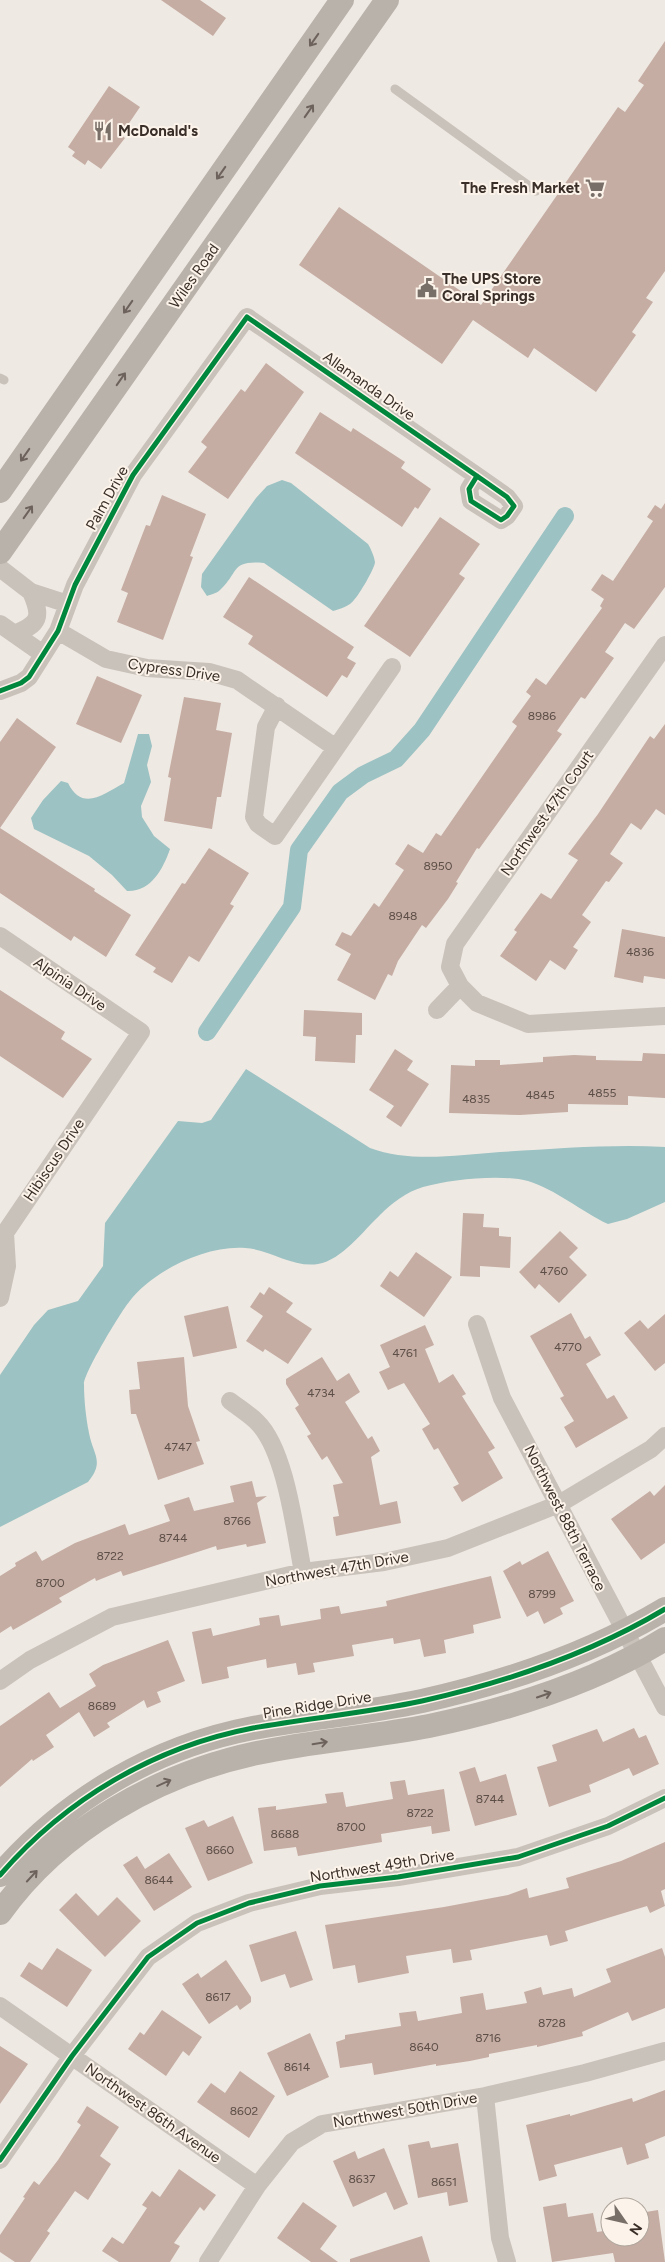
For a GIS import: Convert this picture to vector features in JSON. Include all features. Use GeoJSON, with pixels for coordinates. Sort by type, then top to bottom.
{"type":"FeatureCollection","features":[{"type":"Feature","properties":{"kind":"street"},"geometry":{"type":"LineString","coordinates":[[0,491],[342,0]]}},
{"type":"Feature","properties":{"kind":"street","name":"Wiles Road"},"geometry":{"type":"LineString","coordinates":[[0,552],[387,0]]}},
{"type":"Feature","properties":{"kind":"street","name":"Allamanda Drive"},"geometry":{"type":"LineString","coordinates":[[247,317],[477,476]]}},
{"type":"Feature","properties":{"kind":"street","name":"Palm Drive"},"geometry":{"type":"LineString","coordinates":[[0,691],[21,683],[29,676],[58,631],[74,585],[133,475],[247,317]]}},
{"type":"Feature","properties":{"kind":"street"},"geometry":{"type":"LineString","coordinates":[[0,568],[30,592],[68,604]]}},
{"type":"Feature","properties":{"kind":"street"},"geometry":{"type":"LineString","coordinates":[[7,629],[31,628],[36,621],[38,612],[30,592]]}},
{"type":"Feature","properties":{"kind":"street"},"geometry":{"type":"LineString","coordinates":[[7,629],[43,654]]}},
{"type":"Feature","properties":{"kind":"street","name":"Cypress Drive"},"geometry":{"type":"LineString","coordinates":[[58,631],[106,659],[146,668],[209,672],[237,680],[336,748]]}},
{"type":"Feature","properties":{"kind":"street","name":"Northwest 47th Court"},"geometry":{"type":"LineString","coordinates":[[460,986],[450,967],[455,944],[662,657]]}},
{"type":"Feature","properties":{"kind":"street"},"geometry":{"type":"LineString","coordinates":[[277,706],[266,727],[254,817],[258,824],[275,836],[392,666]]}},
{"type":"Feature","properties":{"kind":"street","name":"Alpinia Drive"},"geometry":{"type":"LineString","coordinates":[[0,936],[140,1032]]}},
{"type":"Feature","properties":{"kind":"street"},"geometry":{"type":"LineString","coordinates":[[437,1010],[460,986],[477,1003],[528,1024],[665,1016]]}},
{"type":"Feature","properties":{"kind":"street","name":"Hibiscus Drive"},"geometry":{"type":"LineString","coordinates":[[0,1298],[7,1266],[5,1234],[140,1032]]}},
{"type":"Feature","properties":{"kind":"street","name":"Northwest 88th Terrace"},"geometry":{"type":"LineString","coordinates":[[477,1324],[502,1398],[560,1504],[625,1633],[665,1707]]}},
{"type":"Feature","properties":{"kind":"street"},"geometry":{"type":"LineString","coordinates":[[230,1401],[258,1423],[277,1453],[289,1500],[303,1572]]}},
{"type":"Feature","properties":{"kind":"street","name":"Northwest 47th Drive"},"geometry":{"type":"LineString","coordinates":[[0,1681],[30,1660],[112,1617],[303,1572],[384,1562],[448,1548],[560,1504],[651,1449],[665,1436]]}},
{"type":"Feature","properties":{"kind":"street","name":"Pine Ridge Drive"},"geometry":{"type":"LineString","coordinates":[[0,1875],[18,1854],[48,1826],[76,1805],[114,1778],[162,1755],[205,1739],[252,1728],[422,1701],[542,1668],[625,1633],[665,1609]]}},
{"type":"Feature","properties":{"kind":"street"},"geometry":{"type":"LineString","coordinates":[[0,1913],[34,1872],[64,1844],[95,1822],[148,1791],[187,1773],[258,1753],[428,1726],[497,1709],[547,1694],[638,1655],[665,1638]]}},
{"type":"Feature","properties":{"kind":"street","name":"Northwest 49th Drive"},"geometry":{"type":"LineString","coordinates":[[0,2160],[72,2056],[148,1957],[197,1923],[249,1903],[320,1886],[398,1877],[518,1857],[608,1826],[665,1798]]}},
{"type":"Feature","properties":{"kind":"street","name":"Northwest 86th Avenue"},"geometry":{"type":"LineString","coordinates":[[0,2006],[257,2186]]}},
{"type":"Feature","properties":{"kind":"street","name":"Northwest 50th Drive"},"geometry":{"type":"LineString","coordinates":[[208,2262],[257,2186],[292,2142],[322,2124],[485,2096],[585,2073],[665,2051]]}},
{"type":"Feature","properties":{"kind":"street"},"geometry":{"type":"LineString","coordinates":[[485,2096],[500,2238],[507,2262]]}},
{"type":"Feature","properties":{"kind":"lane"},"geometry":{"type":"LineString","coordinates":[[395,89],[536,191]]}},
{"type":"Feature","properties":{"kind":"water"},"geometry":{"type":"Polygon","coordinates":[[[282,480],[291,483],[368,544],[374,557],[374,565],[359,593],[347,606],[333,611],[264,563],[246,563],[241,565],[227,583],[215,593],[207,596],[201,587],[202,574],[256,498],[267,486],[282,480]]]}},
{"type":"Feature","properties":{"kind":"water"},"geometry":{"type":"Polygon","coordinates":[[[138,734],[149,734],[152,746],[147,765],[151,782],[141,806],[142,817],[154,836],[170,849],[164,864],[155,878],[143,888],[127,891],[112,875],[89,856],[34,829],[31,818],[43,800],[61,781],[68,783],[80,797],[87,799],[101,795],[124,783],[138,734]]]}},
{"type":"Feature","properties":{"kind":"water"},"geometry":{"type":"Polygon","coordinates":[[[246,1069],[370,1148],[385,1153],[434,1157],[582,1147],[665,1147],[665,1202],[627,1219],[608,1224],[548,1189],[528,1181],[504,1178],[461,1180],[434,1184],[405,1195],[394,1202],[344,1251],[318,1264],[299,1263],[263,1251],[245,1248],[214,1251],[181,1262],[151,1280],[129,1302],[103,1343],[90,1368],[84,1384],[84,1396],[89,1433],[97,1463],[93,1475],[88,1482],[0,1527],[0,1375],[34,1325],[48,1310],[78,1301],[103,1266],[105,1223],[178,1121],[202,1123],[211,1120],[246,1069]]]}},
{"type":"Feature","properties":{"kind":"building"},"geometry":{"type":"Polygon","coordinates":[[[161,0],[200,0],[226,18],[213,36],[161,0]]]}},
{"type":"Feature","properties":{"kind":"building"},"geometry":{"type":"Polygon","coordinates":[[[665,41],[665,271],[646,298],[653,302],[632,332],[636,335],[596,392],[534,348],[528,358],[473,320],[442,364],[299,265],[339,207],[481,305],[618,107],[625,112],[644,85],[638,81],[665,41]]]}},
{"type":"Feature","properties":{"kind":"building"},"geometry":{"type":"Polygon","coordinates":[[[109,86],[140,107],[121,135],[125,138],[101,169],[88,160],[85,165],[72,156],[75,152],[68,147],[109,86]]]}},
{"type":"Feature","properties":{"kind":"building"},"geometry":{"type":"Polygon","coordinates":[[[266,363],[304,392],[228,499],[188,472],[207,447],[201,442],[241,389],[245,392],[266,363]]]}},
{"type":"Feature","properties":{"kind":"building"},"geometry":{"type":"Polygon","coordinates":[[[320,412],[351,432],[353,428],[405,462],[401,468],[431,489],[418,509],[415,507],[402,527],[295,453],[320,412]]]}},
{"type":"Feature","properties":{"kind":"building"},"geometry":{"type":"Polygon","coordinates":[[[162,495],[206,514],[190,556],[193,557],[163,640],[117,622],[128,593],[121,590],[146,525],[150,526],[162,495]]]}},
{"type":"Feature","properties":{"kind":"building"},"geometry":{"type":"Polygon","coordinates":[[[665,503],[665,587],[634,629],[625,623],[605,652],[614,658],[585,699],[581,697],[557,731],[562,734],[479,849],[477,848],[448,899],[426,928],[422,925],[398,961],[392,976],[388,974],[375,1000],[337,980],[351,954],[335,945],[342,932],[351,936],[374,903],[379,907],[404,870],[395,864],[408,844],[423,853],[436,833],[441,836],[517,726],[512,722],[531,696],[526,692],[536,678],[546,685],[602,608],[600,606],[604,599],[591,590],[602,574],[613,581],[653,521],[647,517],[655,505],[661,509],[665,503]]]}},
{"type":"Feature","properties":{"kind":"building"},"geometry":{"type":"Polygon","coordinates":[[[440,517],[480,544],[459,574],[465,578],[410,657],[364,626],[440,517]]]}},
{"type":"Feature","properties":{"kind":"building"},"geometry":{"type":"Polygon","coordinates":[[[249,577],[354,647],[347,658],[356,663],[347,678],[342,675],[327,697],[248,644],[253,636],[223,617],[249,577]]]}},
{"type":"Feature","properties":{"kind":"building"},"geometry":{"type":"Polygon","coordinates":[[[97,676],[142,695],[121,743],[76,724],[97,676]]]}},
{"type":"Feature","properties":{"kind":"building"},"geometry":{"type":"Polygon","coordinates":[[[184,697],[221,703],[216,730],[232,733],[221,797],[217,797],[212,829],[164,821],[171,778],[168,777],[184,697]]]}},
{"type":"Feature","properties":{"kind":"building"},"geometry":{"type":"Polygon","coordinates":[[[17,718],[56,747],[0,828],[0,742],[17,718]]]}},
{"type":"Feature","properties":{"kind":"building"},"geometry":{"type":"Polygon","coordinates":[[[665,724],[665,815],[656,809],[641,830],[631,823],[610,854],[623,863],[609,882],[606,881],[582,915],[591,922],[573,947],[578,950],[565,970],[550,960],[536,981],[500,956],[517,932],[514,930],[541,893],[551,899],[578,860],[568,854],[598,814],[650,736],[654,739],[665,724]]]}},
{"type":"Feature","properties":{"kind":"building"},"geometry":{"type":"Polygon","coordinates":[[[0,828],[95,889],[94,891],[131,915],[106,957],[74,936],[71,941],[0,893],[0,828]]]}},
{"type":"Feature","properties":{"kind":"building"},"geometry":{"type":"Polygon","coordinates":[[[209,848],[249,873],[230,904],[234,906],[199,962],[189,956],[172,983],[153,972],[156,968],[135,955],[182,883],[185,884],[209,848]]]}},
{"type":"Feature","properties":{"kind":"building"},"geometry":{"type":"Polygon","coordinates":[[[622,929],[665,937],[665,979],[644,976],[643,983],[614,977],[622,929]]]}},
{"type":"Feature","properties":{"kind":"building"},"geometry":{"type":"Polygon","coordinates":[[[0,990],[65,1032],[61,1039],[92,1059],[63,1098],[0,1056],[0,990]]]}},
{"type":"Feature","properties":{"kind":"building"},"geometry":{"type":"Polygon","coordinates":[[[304,1010],[362,1013],[362,1035],[356,1035],[355,1063],[315,1061],[316,1037],[303,1036],[304,1010]]]}},
{"type":"Feature","properties":{"kind":"building"},"geometry":{"type":"Polygon","coordinates":[[[395,1049],[413,1061],[407,1070],[429,1084],[401,1127],[386,1117],[394,1106],[369,1090],[395,1049]]]}},
{"type":"Feature","properties":{"kind":"building"},"geometry":{"type":"Polygon","coordinates":[[[643,1053],[665,1054],[665,1098],[628,1096],[628,1105],[568,1104],[568,1112],[520,1115],[449,1113],[451,1065],[475,1066],[475,1060],[500,1060],[500,1065],[543,1062],[543,1057],[574,1055],[596,1056],[596,1060],[642,1061],[643,1053]]]}},
{"type":"Feature","properties":{"kind":"building"},"geometry":{"type":"Polygon","coordinates":[[[463,1213],[484,1214],[483,1227],[499,1228],[499,1236],[511,1237],[510,1268],[480,1266],[480,1277],[460,1276],[463,1213]]]}},
{"type":"Feature","properties":{"kind":"building"},"geometry":{"type":"Polygon","coordinates":[[[560,1231],[578,1248],[569,1257],[587,1275],[559,1303],[539,1284],[535,1289],[519,1272],[560,1231]]]}},
{"type":"Feature","properties":{"kind":"building"},"geometry":{"type":"Polygon","coordinates":[[[416,1252],[452,1277],[424,1317],[380,1286],[390,1271],[398,1277],[416,1252]]]}},
{"type":"Feature","properties":{"kind":"building"},"geometry":{"type":"Polygon","coordinates":[[[269,1287],[293,1303],[286,1312],[312,1329],[288,1364],[265,1349],[263,1352],[246,1341],[263,1316],[250,1307],[260,1292],[264,1295],[269,1287]]]}},
{"type":"Feature","properties":{"kind":"building"},"geometry":{"type":"Polygon","coordinates":[[[228,1306],[237,1348],[193,1357],[184,1316],[228,1306]]]}},
{"type":"Feature","properties":{"kind":"building"},"geometry":{"type":"Polygon","coordinates":[[[571,1313],[585,1339],[590,1336],[601,1355],[586,1364],[607,1399],[614,1395],[628,1418],[576,1448],[564,1427],[574,1421],[560,1398],[564,1396],[530,1336],[571,1313]]]}},
{"type":"Feature","properties":{"kind":"building"},"geometry":{"type":"Polygon","coordinates":[[[665,1314],[665,1363],[655,1371],[624,1333],[640,1320],[648,1329],[665,1314]]]}},
{"type":"Feature","properties":{"kind":"building"},"geometry":{"type":"Polygon","coordinates":[[[425,1325],[434,1345],[425,1349],[439,1383],[453,1374],[466,1394],[462,1396],[495,1448],[488,1452],[503,1478],[462,1502],[453,1487],[459,1484],[438,1448],[434,1450],[422,1429],[430,1424],[404,1383],[388,1390],[379,1372],[390,1367],[380,1345],[425,1325]]]}},
{"type":"Feature","properties":{"kind":"building"},"geometry":{"type":"Polygon","coordinates":[[[184,1357],[188,1406],[200,1441],[196,1442],[204,1464],[158,1480],[136,1414],[131,1414],[129,1390],[140,1389],[137,1362],[184,1357]]]}},
{"type":"Feature","properties":{"kind":"building"},"geometry":{"type":"Polygon","coordinates":[[[322,1357],[337,1381],[349,1373],[360,1392],[345,1402],[368,1439],[372,1436],[380,1451],[371,1457],[380,1505],[397,1501],[401,1523],[336,1536],[333,1517],[339,1516],[333,1485],[343,1483],[327,1456],[322,1460],[307,1436],[311,1434],[295,1408],[299,1405],[286,1384],[286,1379],[322,1357]]]}},
{"type":"Feature","properties":{"kind":"building"},"geometry":{"type":"Polygon","coordinates":[[[252,1481],[256,1497],[267,1496],[257,1503],[266,1543],[247,1547],[246,1544],[217,1550],[216,1546],[123,1576],[121,1571],[96,1581],[95,1578],[59,1598],[62,1602],[13,1630],[11,1626],[0,1633],[0,1576],[16,1566],[15,1563],[36,1551],[42,1561],[75,1543],[125,1524],[129,1535],[170,1521],[164,1505],[189,1497],[194,1511],[234,1502],[230,1486],[252,1481]]]}},
{"type":"Feature","properties":{"kind":"building"},"geometry":{"type":"Polygon","coordinates":[[[665,1485],[665,1543],[641,1560],[611,1519],[650,1491],[654,1496],[665,1485]]]}},
{"type":"Feature","properties":{"kind":"building"},"geometry":{"type":"Polygon","coordinates":[[[548,1551],[574,1601],[560,1608],[563,1614],[544,1624],[538,1611],[527,1617],[503,1571],[520,1561],[522,1565],[548,1551]]]}},
{"type":"Feature","properties":{"kind":"building"},"geometry":{"type":"Polygon","coordinates":[[[491,1576],[501,1618],[473,1625],[474,1633],[444,1640],[446,1653],[424,1657],[420,1639],[394,1644],[393,1638],[352,1645],[354,1656],[313,1663],[315,1672],[298,1675],[296,1663],[267,1668],[266,1659],[227,1667],[229,1678],[202,1684],[192,1632],[211,1628],[213,1636],[260,1625],[259,1618],[279,1615],[281,1626],[321,1619],[320,1609],[339,1606],[341,1614],[387,1606],[386,1601],[491,1576]]]}},
{"type":"Feature","properties":{"kind":"building"},"geometry":{"type":"Polygon","coordinates":[[[168,1640],[185,1681],[157,1692],[161,1702],[147,1708],[144,1700],[107,1723],[110,1727],[94,1737],[79,1712],[46,1735],[54,1747],[33,1761],[32,1759],[0,1787],[0,1726],[49,1692],[60,1708],[96,1686],[89,1674],[103,1665],[168,1640]]]}},
{"type":"Feature","properties":{"kind":"building"},"geometry":{"type":"Polygon","coordinates":[[[634,1728],[639,1738],[646,1735],[659,1764],[633,1776],[629,1768],[589,1785],[591,1792],[549,1807],[537,1767],[557,1761],[552,1745],[597,1729],[603,1742],[634,1728]]]}},
{"type":"Feature","properties":{"kind":"building"},"geometry":{"type":"Polygon","coordinates":[[[475,1767],[480,1782],[506,1774],[517,1815],[475,1826],[459,1772],[475,1767]]]}},
{"type":"Feature","properties":{"kind":"building"},"geometry":{"type":"Polygon","coordinates":[[[405,1780],[408,1795],[444,1789],[450,1831],[432,1834],[431,1826],[381,1834],[382,1842],[298,1856],[296,1847],[264,1851],[258,1808],[276,1806],[276,1810],[327,1803],[325,1794],[343,1792],[346,1807],[393,1799],[390,1782],[405,1780]]]}},
{"type":"Feature","properties":{"kind":"building"},"geometry":{"type":"Polygon","coordinates":[[[233,1816],[253,1863],[208,1881],[185,1828],[204,1820],[208,1827],[233,1816]]]}},
{"type":"Feature","properties":{"kind":"building"},"geometry":{"type":"Polygon","coordinates":[[[665,1842],[665,1889],[661,1891],[665,1906],[650,1913],[647,1906],[565,1931],[568,1941],[550,1946],[547,1935],[470,1950],[472,1960],[453,1963],[451,1949],[406,1956],[409,1973],[358,1983],[355,1965],[333,1969],[325,1925],[444,1907],[508,1895],[527,1888],[529,1898],[569,1888],[566,1878],[621,1861],[665,1842]]]}},
{"type":"Feature","properties":{"kind":"building"},"geometry":{"type":"Polygon","coordinates":[[[169,1853],[192,1887],[154,1911],[123,1865],[137,1856],[145,1869],[169,1853]]]}},
{"type":"Feature","properties":{"kind":"building"},"geometry":{"type":"Polygon","coordinates":[[[76,1893],[98,1916],[117,1897],[141,1921],[105,1957],[59,1910],[76,1893]]]}},
{"type":"Feature","properties":{"kind":"building"},"geometry":{"type":"Polygon","coordinates":[[[296,1931],[313,1980],[290,1988],[285,1974],[261,1982],[249,1945],[296,1931]]]}},
{"type":"Feature","properties":{"kind":"building"},"geometry":{"type":"Polygon","coordinates":[[[57,1948],[92,1970],[67,2007],[20,1976],[29,1962],[42,1970],[57,1948]]]}},
{"type":"Feature","properties":{"kind":"building"},"geometry":{"type":"Polygon","coordinates":[[[662,1948],[665,1957],[665,2008],[632,2021],[628,2012],[582,2032],[583,2036],[537,2047],[537,2045],[489,2054],[489,2057],[470,2061],[436,2066],[436,2064],[374,2075],[372,2063],[340,2068],[336,2042],[345,2039],[345,2035],[401,2026],[399,2013],[416,2011],[418,2021],[462,2013],[460,1997],[483,1993],[486,2010],[527,2003],[524,1992],[541,1987],[543,1995],[572,1988],[574,1997],[611,1982],[606,1969],[662,1948]]]}},
{"type":"Feature","properties":{"kind":"building"},"geometry":{"type":"Polygon","coordinates":[[[226,1960],[251,1997],[251,2002],[240,2010],[237,2005],[209,2024],[182,1984],[198,1973],[201,1978],[226,1960]]]}},
{"type":"Feature","properties":{"kind":"building"},"geometry":{"type":"Polygon","coordinates":[[[162,2010],[202,2037],[189,2056],[183,2051],[166,2076],[128,2049],[140,2032],[144,2035],[162,2010]]]}},
{"type":"Feature","properties":{"kind":"building"},"geometry":{"type":"Polygon","coordinates":[[[310,2033],[329,2077],[287,2096],[267,2053],[310,2033]]]}},
{"type":"Feature","properties":{"kind":"building"},"geometry":{"type":"Polygon","coordinates":[[[0,2046],[28,2064],[0,2104],[0,2046]]]}},
{"type":"Feature","properties":{"kind":"building"},"geometry":{"type":"Polygon","coordinates":[[[240,2071],[275,2096],[249,2138],[197,2102],[211,2083],[225,2093],[240,2071]]]}},
{"type":"Feature","properties":{"kind":"building"},"geometry":{"type":"Polygon","coordinates":[[[665,2090],[665,2136],[645,2144],[649,2158],[627,2165],[622,2147],[554,2165],[557,2176],[539,2181],[526,2125],[570,2114],[570,2116],[632,2098],[633,2102],[665,2090]]]}},
{"type":"Feature","properties":{"kind":"building"},"geometry":{"type":"Polygon","coordinates":[[[87,2106],[119,2127],[100,2156],[111,2164],[88,2200],[75,2191],[47,2231],[50,2233],[30,2262],[15,2262],[0,2252],[0,2235],[34,2181],[39,2185],[58,2160],[81,2125],[77,2122],[87,2106]]]}},
{"type":"Feature","properties":{"kind":"building"},"geometry":{"type":"Polygon","coordinates":[[[429,2141],[431,2148],[458,2143],[468,2202],[449,2206],[447,2192],[418,2198],[408,2145],[429,2141]]]}},
{"type":"Feature","properties":{"kind":"building"},"geometry":{"type":"Polygon","coordinates":[[[384,2148],[408,2204],[394,2210],[386,2192],[353,2207],[333,2161],[355,2151],[358,2159],[384,2148]]]}},
{"type":"Feature","properties":{"kind":"building"},"geometry":{"type":"Polygon","coordinates":[[[179,2169],[216,2195],[204,2211],[200,2207],[174,2243],[180,2246],[170,2262],[119,2262],[102,2251],[112,2237],[123,2244],[147,2208],[142,2205],[152,2191],[160,2197],[179,2169]]]}},
{"type":"Feature","properties":{"kind":"building"},"geometry":{"type":"Polygon","coordinates":[[[303,2202],[337,2226],[320,2249],[338,2262],[311,2262],[277,2238],[303,2202]]]}},
{"type":"Feature","properties":{"kind":"building"},"geometry":{"type":"Polygon","coordinates":[[[566,2203],[568,2217],[593,2213],[597,2232],[600,2232],[600,2247],[650,2247],[650,2211],[658,2210],[665,2262],[615,2262],[613,2253],[552,2262],[543,2207],[566,2203]]]}},
{"type":"Feature","properties":{"kind":"building"},"geometry":{"type":"Polygon","coordinates":[[[422,2236],[430,2262],[350,2262],[350,2259],[422,2236]]]}},
{"type":"Feature","properties":{"kind":"waterway"},"geometry":{"type":"LineString","coordinates":[[207,1032],[292,907],[299,850],[340,792],[363,775],[396,759],[422,730],[565,516]]}},
{"type":"Feature","properties":{"kind":"cycle path"},"geometry":{"type":"LineString","coordinates":[[0,691],[21,683],[29,677],[58,631],[75,585],[133,475],[247,317],[477,476],[507,497],[514,506],[507,516],[501,520],[471,501],[469,489],[477,476]]}},
{"type":"Feature","properties":{"kind":"cycle path"},"geometry":{"type":"LineString","coordinates":[[0,1875],[53,1823],[83,1800],[114,1780],[181,1748],[253,1728],[401,1705],[485,1685],[578,1653],[637,1625],[665,1609]]}},
{"type":"Feature","properties":{"kind":"cycle path"},"geometry":{"type":"LineString","coordinates":[[0,2160],[72,2056],[148,1957],[197,1923],[249,1903],[320,1886],[398,1877],[518,1857],[608,1826],[665,1798]]}},
{"type":"Feature","properties":{"kind":"place","name":"McDonald's"},"geometry":{"type":"Point","coordinates":[103,131]}},
{"type":"Feature","properties":{"kind":"place","name":"The Fresh Market"},"geometry":{"type":"Point","coordinates":[595,188]}},
{"type":"Feature","properties":{"kind":"place","name":"The UPS Store Coral Springs"},"geometry":{"type":"Point","coordinates":[427,288]}}]}
